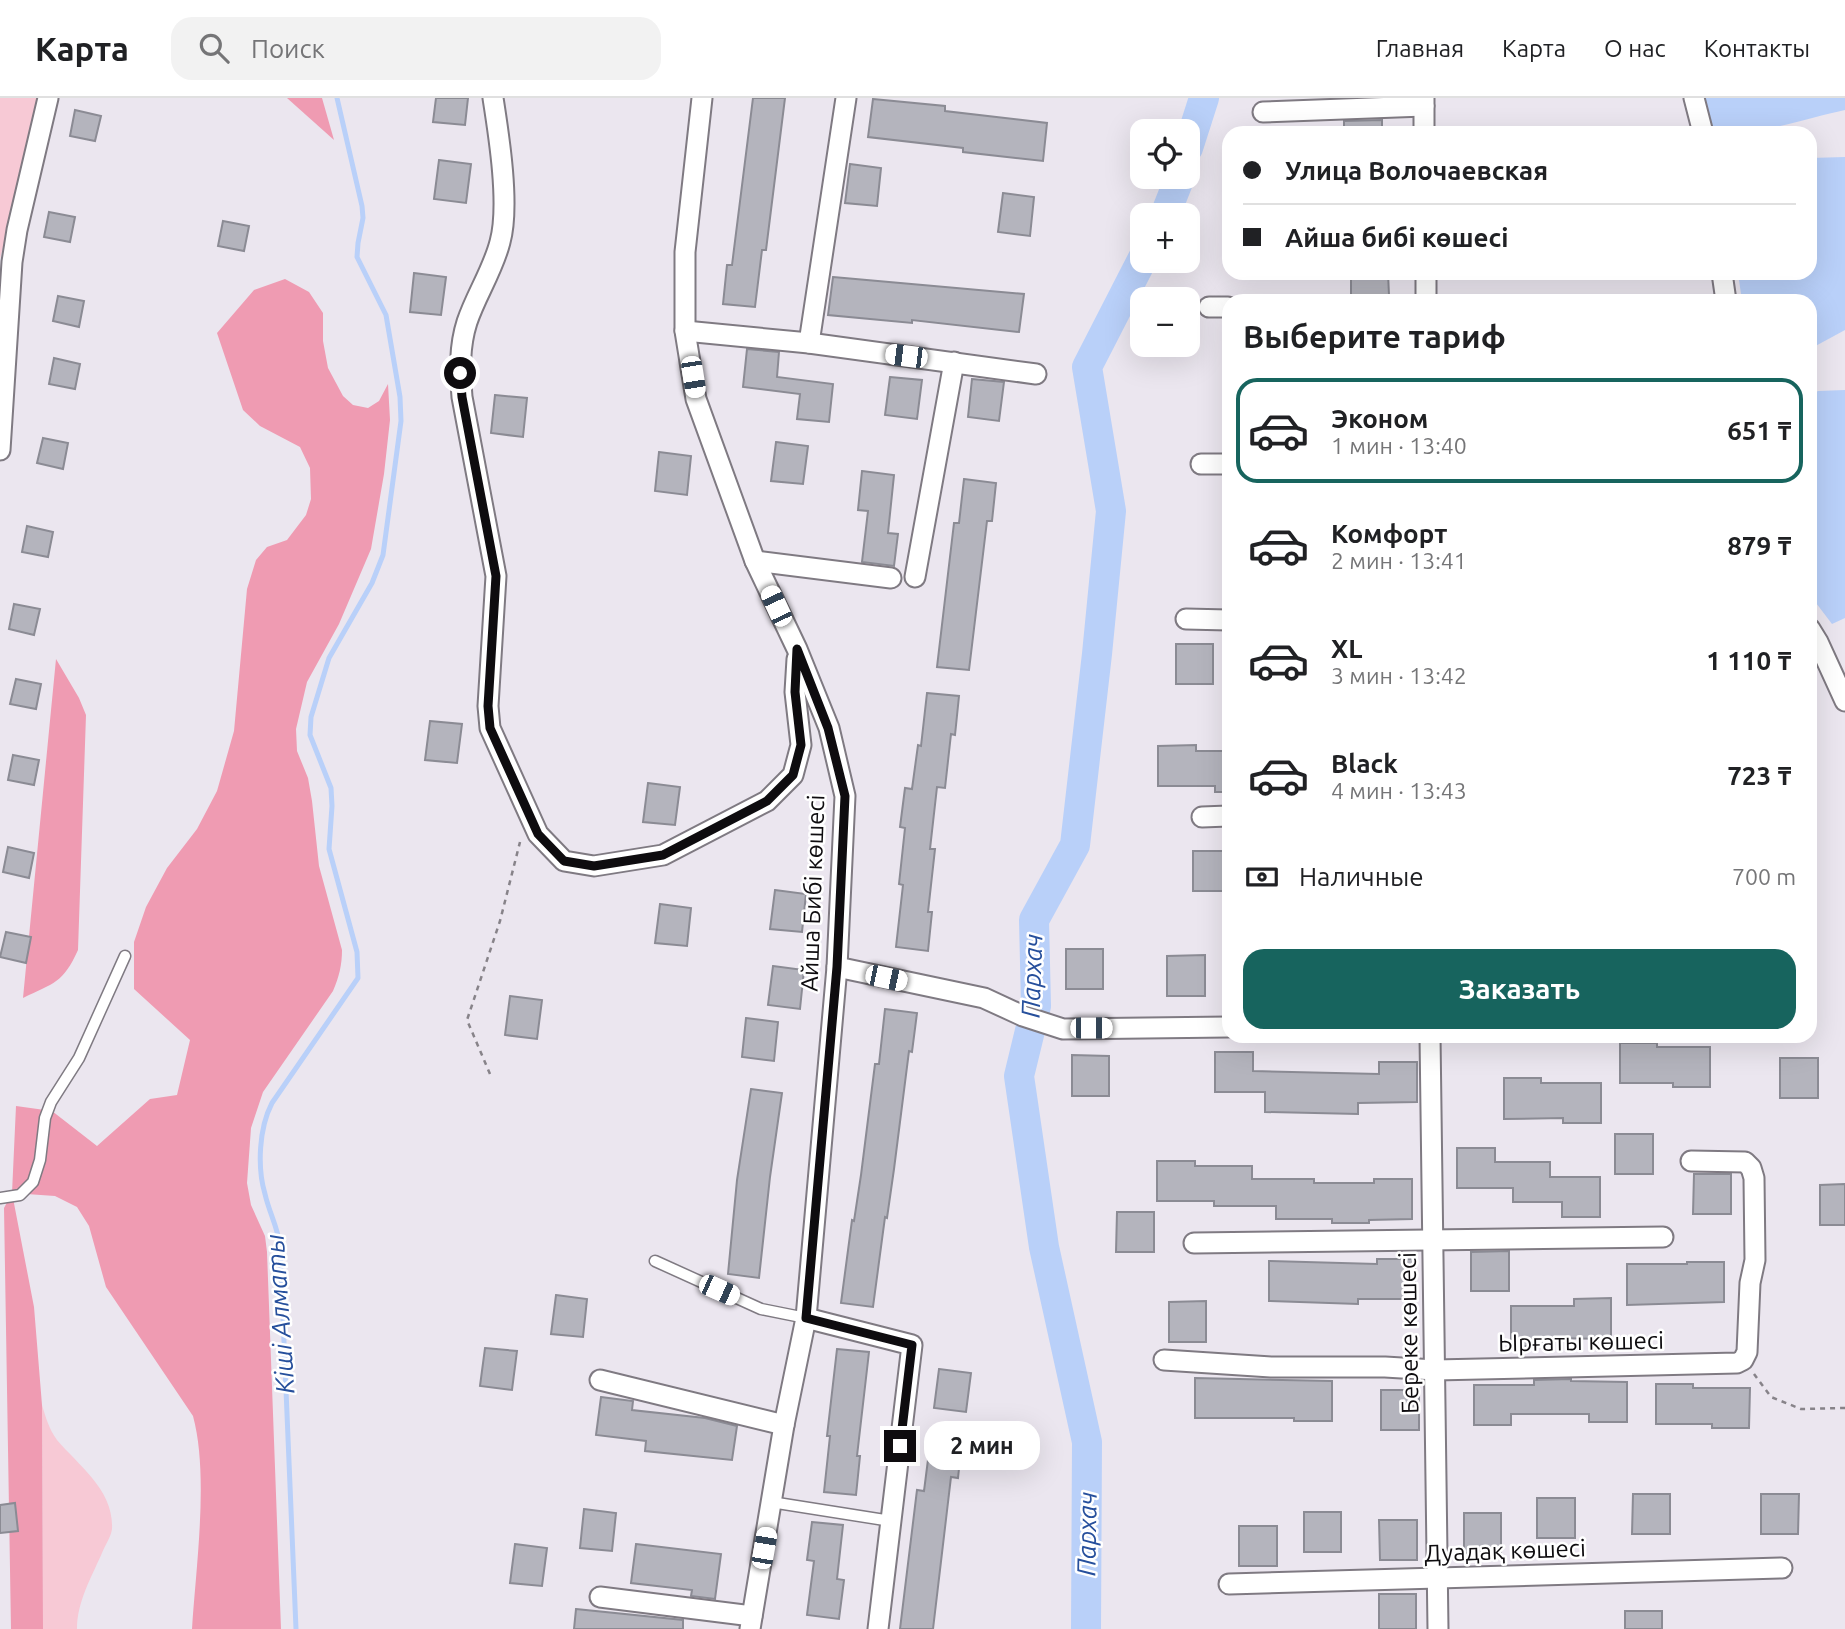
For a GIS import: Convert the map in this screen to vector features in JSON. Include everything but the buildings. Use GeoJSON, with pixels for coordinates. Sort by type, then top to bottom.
{"type":"FeatureCollection","features":[{"type":"Feature","properties":{"kind":"street"},"geometry":{"type":"LineString","coordinates":[[0,450],[12,262],[48,98]]}},
{"type":"Feature","properties":{"kind":"street"},"geometry":{"type":"LineString","coordinates":[[493,98],[505,206],[501,242],[467,321],[461,349],[460,373],[462,397],[496,576],[488,706],[490,728],[538,834],[564,861],[594,866],[663,855],[767,801],[793,775],[801,745],[795,692],[797,649]]}},
{"type":"Feature","properties":{"kind":"street","name":"Айша Бибі көшесі"},"geometry":{"type":"LineString","coordinates":[[702,98],[685,252],[685,331],[696,399],[755,561],[797,649],[828,728],[845,796],[837,967],[806,1318],[784,1425],[751,1623]]}},
{"type":"Feature","properties":{"kind":"street"},"geometry":{"type":"LineString","coordinates":[[810,343],[846,98]]}},
{"type":"Feature","properties":{"kind":"street"},"geometry":{"type":"LineString","coordinates":[[1694,98],[1701,126]]}},
{"type":"Feature","properties":{"kind":"street"},"geometry":{"type":"LineString","coordinates":[[1264,111],[1424,102],[1424,126]]}},
{"type":"Feature","properties":{"kind":"street"},"geometry":{"type":"LineString","coordinates":[[685,331],[810,343],[1036,374]]}},
{"type":"Feature","properties":{"kind":"street"},"geometry":{"type":"LineString","coordinates":[[915,577],[954,362]]}},
{"type":"Feature","properties":{"kind":"street"},"geometry":{"type":"LineString","coordinates":[[1201,464],[1222,464]]}},
{"type":"Feature","properties":{"kind":"street"},"geometry":{"type":"LineString","coordinates":[[755,561],[891,578]]}},
{"type":"Feature","properties":{"kind":"street"},"geometry":{"type":"LineString","coordinates":[[1186,620],[1222,620]]}},
{"type":"Feature","properties":{"kind":"street"},"geometry":{"type":"LineString","coordinates":[[1817,640],[1845,701]]}},
{"type":"Feature","properties":{"kind":"street"},"geometry":{"type":"LineString","coordinates":[[1202,817],[1222,816]]}},
{"type":"Feature","properties":{"kind":"street"},"geometry":{"type":"LineString","coordinates":[[837,967],[984,998],[1023,1016],[1063,1028],[1222,1027]]}},
{"type":"Feature","properties":{"kind":"street","name":"Береке көшесі"},"geometry":{"type":"LineString","coordinates":[[1430,1043],[1438,1629]]}},
{"type":"Feature","properties":{"kind":"street"},"geometry":{"type":"LineString","coordinates":[[1691,1161],[1745,1162],[1751,1168],[1754,1178],[1755,1260],[1750,1283],[1747,1352],[1743,1360]]}},
{"type":"Feature","properties":{"kind":"street"},"geometry":{"type":"LineString","coordinates":[[1194,1243],[1663,1237]]}},
{"type":"Feature","properties":{"kind":"street"},"geometry":{"type":"LineString","coordinates":[[806,1318],[912,1345],[878,1629]]}},
{"type":"Feature","properties":{"kind":"street","name":"Ырғаты көшесі"},"geometry":{"type":"LineString","coordinates":[[1164,1360],[1271,1367],[1435,1370],[1737,1363],[1743,1360]]}},
{"type":"Feature","properties":{"kind":"street"},"geometry":{"type":"LineString","coordinates":[[600,1380],[784,1425]]}},
{"type":"Feature","properties":{"kind":"street","name":"Дуадақ көшесі"},"geometry":{"type":"LineString","coordinates":[[1229,1584],[1782,1568]]}},
{"type":"Feature","properties":{"kind":"street"},"geometry":{"type":"LineString","coordinates":[[600,1597],[751,1623]]}},
{"type":"Feature","properties":{"kind":"lane"},"geometry":{"type":"LineString","coordinates":[[0,1198],[20,1195],[33,1182],[48,1110],[79,1058],[125,956]]}},
{"type":"Feature","properties":{"kind":"lane"},"geometry":{"type":"LineString","coordinates":[[655,1261],[761,1309],[806,1318]]}},
{"type":"Feature","properties":{"kind":"lane"},"geometry":{"type":"LineString","coordinates":[[771,1502],[891,1521]]}},
{"type":"Feature","properties":{"kind":"path"},"geometry":{"type":"LineString","coordinates":[[490,1074],[467,1020],[500,921],[528,811]]}},
{"type":"Feature","properties":{"kind":"path"},"geometry":{"type":"LineString","coordinates":[[1743,1360],[1771,1397],[1801,1409],[1845,1408]]}},
{"type":"Feature","properties":{"kind":"shaded area"},"geometry":{"type":"Polygon","coordinates":[[[0,98],[39,98],[0,259],[0,98]]]}},
{"type":"Feature","properties":{"kind":"shaded area"},"geometry":{"type":"Polygon","coordinates":[[[287,98],[322,98],[334,140],[287,98]]]}},
{"type":"Feature","properties":{"kind":"shaded area"},"geometry":{"type":"Polygon","coordinates":[[[285,279],[309,292],[323,313],[323,341],[328,368],[343,396],[353,405],[368,408],[379,401],[388,384],[390,420],[371,549],[339,624],[307,682],[296,729],[297,751],[308,778],[312,801],[319,866],[342,950],[341,966],[333,991],[263,1092],[251,1128],[247,1183],[251,1205],[265,1236],[267,1252],[281,1629],[192,1629],[201,1493],[198,1440],[193,1416],[106,1287],[89,1226],[77,1207],[55,1196],[12,1193],[16,1106],[52,1111],[97,1146],[150,1099],[177,1095],[190,1040],[134,989],[134,942],[146,907],[167,868],[197,829],[217,791],[234,731],[247,589],[256,560],[267,547],[287,540],[306,515],[311,499],[310,468],[300,447],[260,426],[243,410],[217,333],[254,290],[285,279]]]}},
{"type":"Feature","properties":{"kind":"shaded area"},"geometry":{"type":"Polygon","coordinates":[[[56,659],[86,715],[78,950],[62,976],[23,998],[56,659]]]}},
{"type":"Feature","properties":{"kind":"shaded area"},"geometry":{"type":"Polygon","coordinates":[[[12,1193],[34,1307],[42,1405],[43,1629],[11,1629],[4,1208],[12,1193]]]}},
{"type":"Feature","properties":{"kind":"shaded area"},"geometry":{"type":"Polygon","coordinates":[[[42,1405],[54,1436],[94,1480],[111,1515],[112,1529],[82,1600],[77,1629],[43,1629],[42,1405]]]}},
{"type":"Feature","properties":{"kind":"water"},"geometry":{"type":"Polygon","coordinates":[[[1705,98],[1845,98],[1845,110],[1779,126],[1712,126],[1705,98]]]}},
{"type":"Feature","properties":{"kind":"water"},"geometry":{"type":"Polygon","coordinates":[[[1845,157],[1845,330],[1817,345],[1817,294],[1741,294],[1739,280],[1817,280],[1817,158],[1845,157]]]}},
{"type":"Feature","properties":{"kind":"water"},"geometry":{"type":"Polygon","coordinates":[[[1845,390],[1845,618],[1832,624],[1817,604],[1818,391],[1845,390]]]}},
{"type":"Feature","properties":{"kind":"waterway","name":"Кіші Алматы"},"geometry":{"type":"LineString","coordinates":[[296,1629],[280,1246],[262,1183],[261,1148],[264,1124],[272,1103],[358,978],[357,952],[329,849],[331,788],[310,735],[311,717],[329,658],[372,583],[383,555],[401,421],[400,397],[386,315],[357,257],[363,218],[362,206],[337,98]]}},
{"type":"Feature","properties":{"kind":"waterway","name":"Пархач"},"geometry":{"type":"LineString","coordinates":[[1197,119],[1204,98]]}},
{"type":"Feature","properties":{"kind":"waterway","name":"Пархач"},"geometry":{"type":"LineString","coordinates":[[1170,203],[1175,189]]}},
{"type":"Feature","properties":{"kind":"waterway","name":"Пархач"},"geometry":{"type":"LineString","coordinates":[[1086,1629],[1087,1442],[1044,1247],[1019,1076],[1036,1006],[1034,920],[1075,845],[1111,511],[1087,367],[1135,273]]}},
{"type":"Feature","properties":{"kind":"route"},"geometry":{"type":"LineString","coordinates":[[460,373],[462,397],[496,576],[488,706],[490,728],[538,834],[564,861],[594,866],[663,855],[767,801],[793,775],[801,745],[795,692],[797,649],[828,728],[845,796],[837,967],[806,1318],[912,1345],[900,1446]]}}]}
